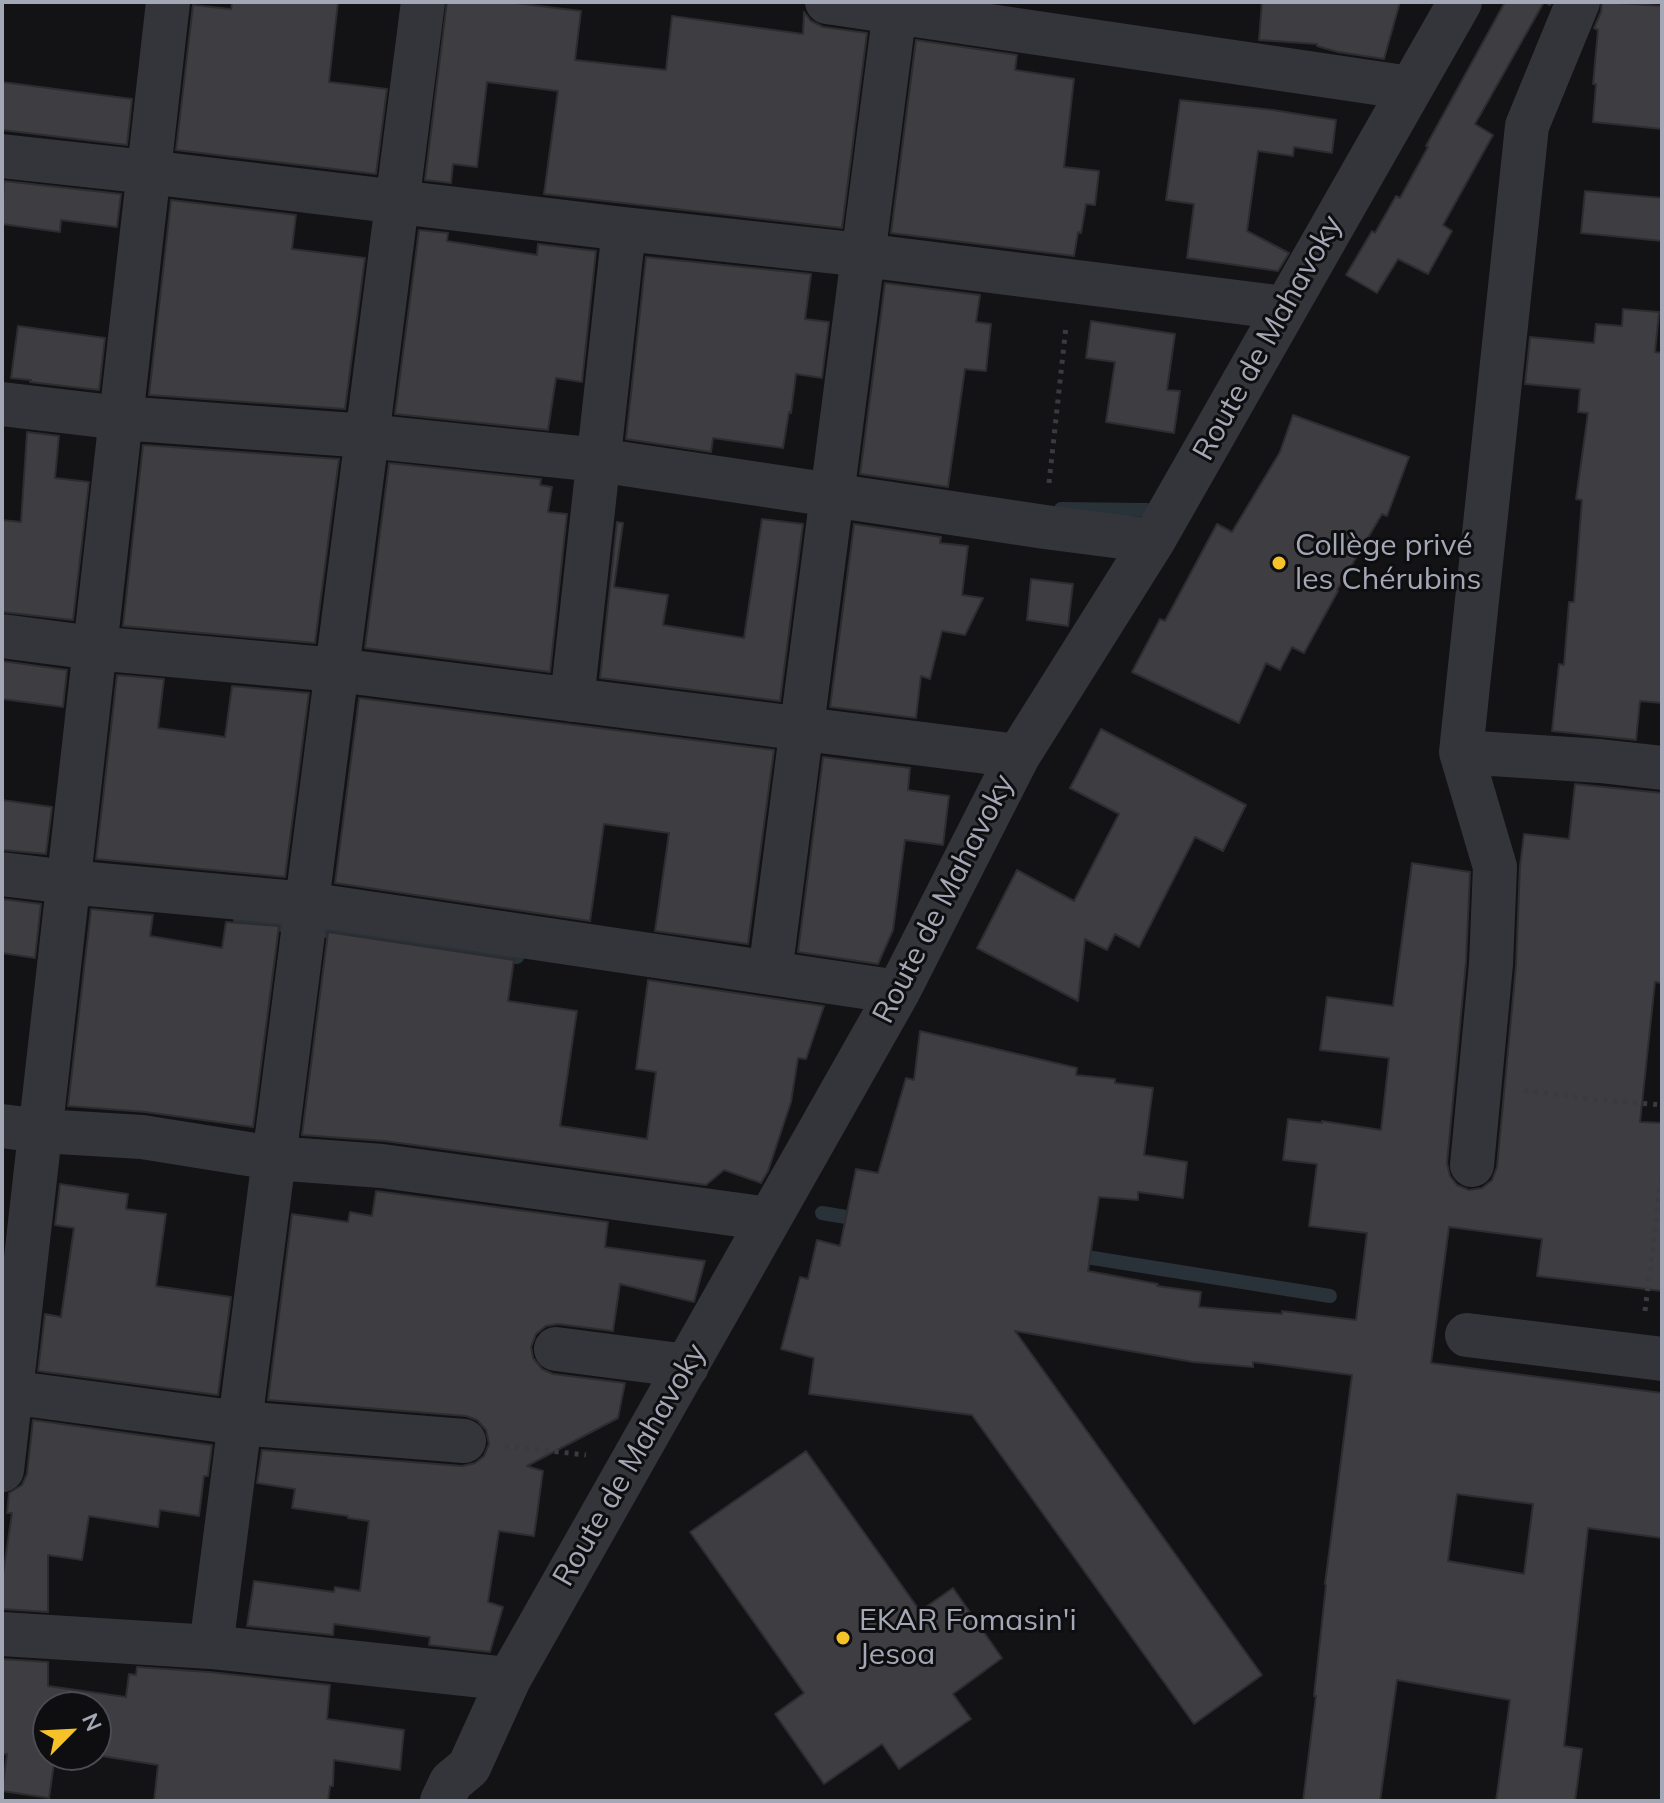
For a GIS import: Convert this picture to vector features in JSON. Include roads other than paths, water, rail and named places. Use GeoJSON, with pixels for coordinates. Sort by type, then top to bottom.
{"type":"FeatureCollection","features":[{"type":"Feature","properties":{"kind":"street"},"geometry":{"type":"LineString","coordinates":[[2,1470],[21,1129],[68,882],[168,2]]}},
{"type":"Feature","properties":{"kind":"street"},"geometry":{"type":"LineString","coordinates":[[211,1647],[423,2]]}},
{"type":"Feature","properties":{"kind":"street"},"geometry":{"type":"LineString","coordinates":[[827,2],[895,7],[1410,88]]}},
{"type":"Feature","properties":{"kind":"street","name":"Route de Mahavoky"},"geometry":{"type":"LineString","coordinates":[[442,1801],[451,1782],[469,1767],[509,1679],[632,1461],[662,1363],[769,1219],[898,992],[1018,756],[1153,541],[1460,2]]}},
{"type":"Feature","properties":{"kind":"street"},"geometry":{"type":"LineString","coordinates":[[1472,1165],[1491,964],[1495,867],[1461,752],[1527,126],[1578,2]]}},
{"type":"Feature","properties":{"kind":"street"},"geometry":{"type":"LineString","coordinates":[[770,973],[895,7]]}},
{"type":"Feature","properties":{"kind":"street"},"geometry":{"type":"LineString","coordinates":[[2,156],[863,255],[1285,308]]}},
{"type":"Feature","properties":{"kind":"street"},"geometry":{"type":"LineString","coordinates":[[572,700],[624,229]]}},
{"type":"Feature","properties":{"kind":"street"},"geometry":{"type":"LineString","coordinates":[[2,404],[121,418],[367,436],[598,460],[1153,541]]}},
{"type":"Feature","properties":{"kind":"street"},"geometry":{"type":"LineString","coordinates":[[2,636],[94,648],[337,670],[1018,756]]}},
{"type":"Feature","properties":{"kind":"street"},"geometry":{"type":"LineString","coordinates":[[1461,752],[1662,768]]}},
{"type":"Feature","properties":{"kind":"street"},"geometry":{"type":"LineString","coordinates":[[2,874],[307,904],[898,992]]}},
{"type":"Feature","properties":{"kind":"street"},"geometry":{"type":"LineString","coordinates":[[21,1129],[142,1137],[273,1158],[382,1166],[769,1219]]}},
{"type":"Feature","properties":{"kind":"street"},"geometry":{"type":"LineString","coordinates":[[1467,1335],[1651,1357]]}},
{"type":"Feature","properties":{"kind":"street"},"geometry":{"type":"LineString","coordinates":[[556,1349],[662,1363]]}},
{"type":"Feature","properties":{"kind":"street"},"geometry":{"type":"LineString","coordinates":[[6,1392],[239,1423],[464,1441]]}},
{"type":"Feature","properties":{"kind":"street"},"geometry":{"type":"LineString","coordinates":[[2,1634],[211,1647],[509,1679]]}},
{"type":"Feature","properties":{"kind":"waterway"},"geometry":{"type":"LineString","coordinates":[[1061,509],[1147,510]]}},
{"type":"Feature","properties":{"kind":"waterway"},"geometry":{"type":"LineString","coordinates":[[240,919],[517,957]]}},
{"type":"Feature","properties":{"kind":"waterway"},"geometry":{"type":"LineString","coordinates":[[822,1213],[864,1220]]}},
{"type":"Feature","properties":{"kind":"waterway"},"geometry":{"type":"LineString","coordinates":[[1074,1255],[1330,1296]]}},
{"type":"Feature","properties":{"kind":"place","name":"Collège privé les Chérubins"},"geometry":{"type":"Point","coordinates":[1279,563]}},
{"type":"Feature","properties":{"kind":"place","name":"EKAR Fomasin'i Jesoa"},"geometry":{"type":"Point","coordinates":[843,1638]}}]}
